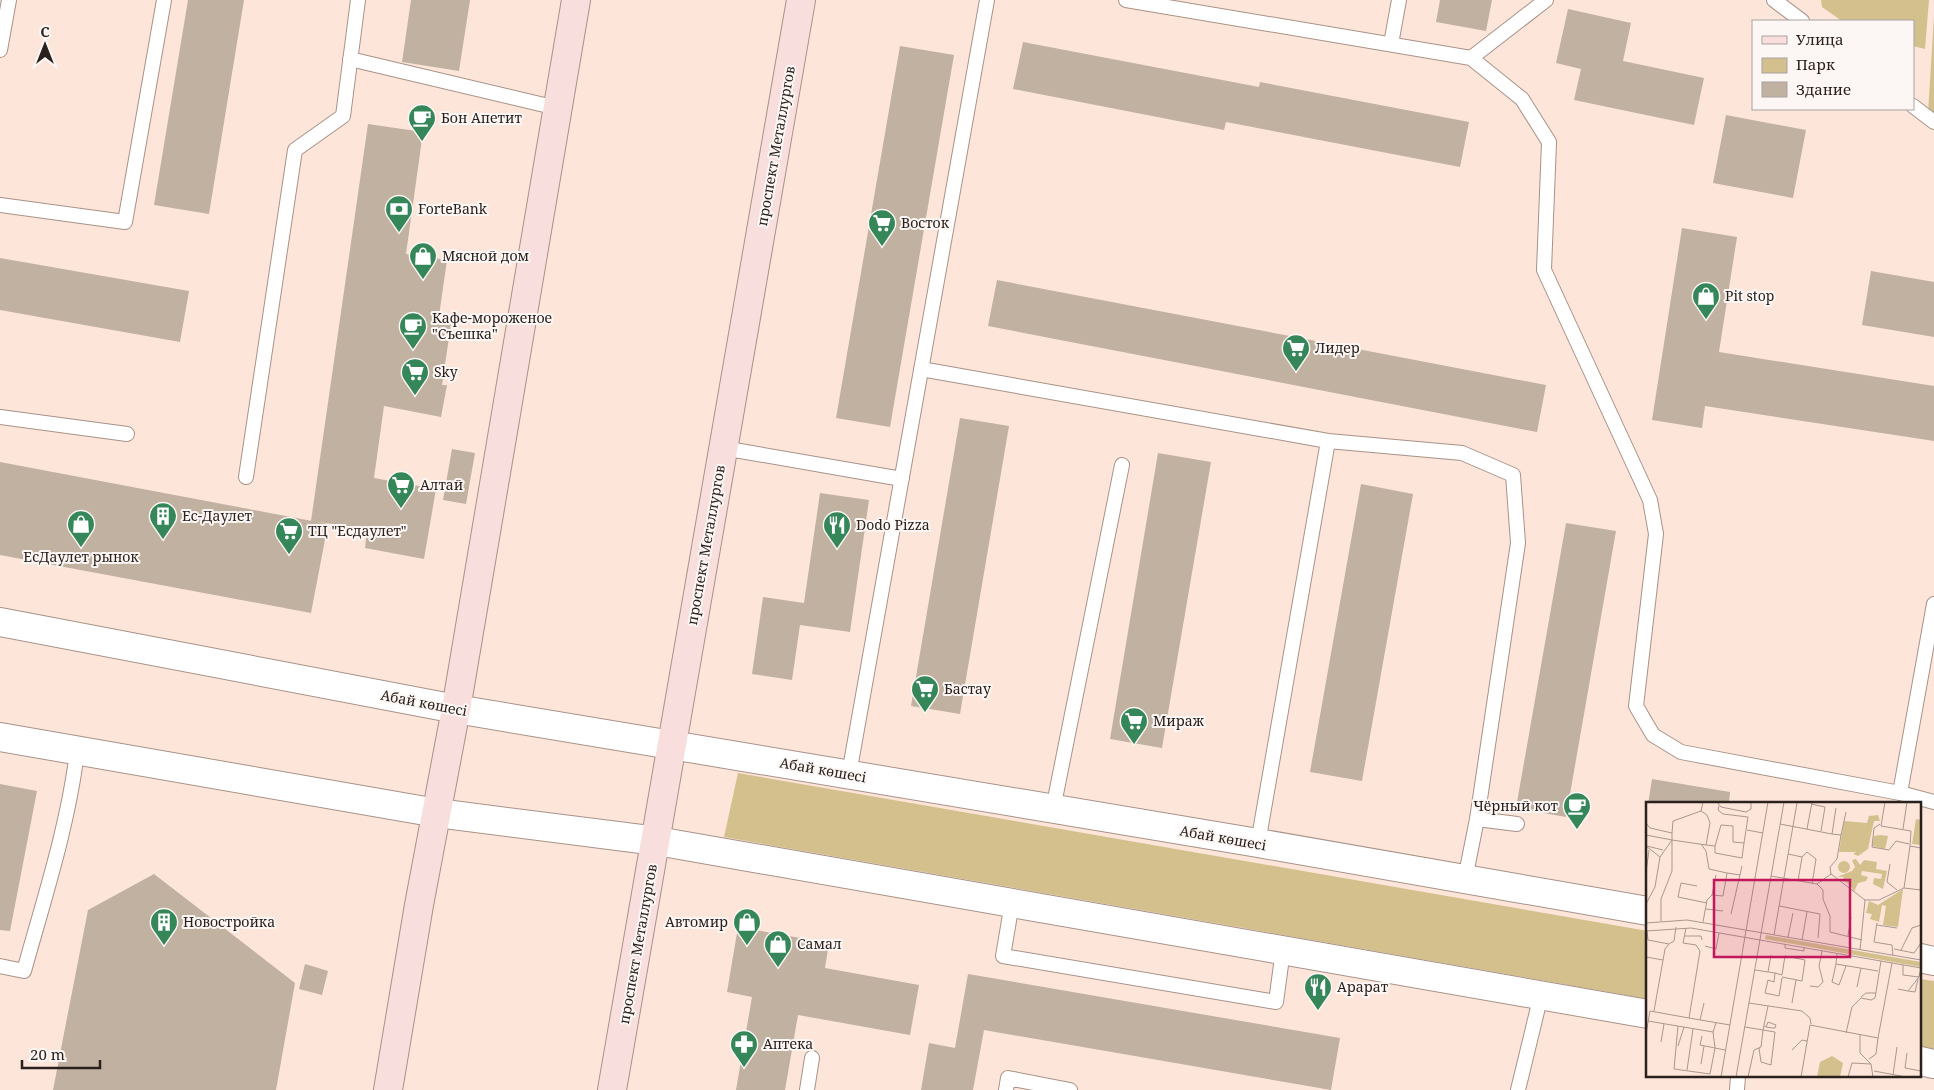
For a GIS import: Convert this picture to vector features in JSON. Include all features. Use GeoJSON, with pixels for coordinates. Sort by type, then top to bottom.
{"type":"FeatureCollection","features":[{"type":"Feature","properties":{"kind":"main road"},"geometry":{"type":"LineString","coordinates":[[388,1090],[419,905],[456,709],[576,0]]}},
{"type":"Feature","properties":{"kind":"main road","name":"проспект Металлургов"},"geometry":{"type":"LineString","coordinates":[[612,1090],[657,841],[672,744],[801,0]]}},
{"type":"Feature","properties":{"kind":"street","name":"Абай көшесі"},"geometry":{"type":"LineString","coordinates":[[0,622],[456,709],[672,744],[1646,911]]}},
{"type":"Feature","properties":{"kind":"street"},"geometry":{"type":"LineString","coordinates":[[0,737],[77,752],[436,813],[657,841],[1646,1014]]}},
{"type":"Feature","properties":{"kind":"lane"},"geometry":{"type":"LineString","coordinates":[[0,50],[9,0]]}},
{"type":"Feature","properties":{"kind":"lane"},"geometry":{"type":"LineString","coordinates":[[0,204],[125,222],[164,0]]}},
{"type":"Feature","properties":{"kind":"lane"},"geometry":{"type":"LineString","coordinates":[[246,477],[294,150],[343,116],[358,0]]}},
{"type":"Feature","properties":{"kind":"lane"},"geometry":{"type":"LineString","coordinates":[[849,774],[987,0]]}},
{"type":"Feature","properties":{"kind":"lane"},"geometry":{"type":"LineString","coordinates":[[1126,0],[1199,6],[1471,58],[1522,99],[1549,142],[1544,270],[1650,500],[1656,534],[1636,706],[1654,734],[1681,752],[1900,793],[1934,802]]}},
{"type":"Feature","properties":{"kind":"lane"},"geometry":{"type":"LineString","coordinates":[[1391,44],[1399,0]]}},
{"type":"Feature","properties":{"kind":"lane"},"geometry":{"type":"LineString","coordinates":[[1471,58],[1546,0]]}},
{"type":"Feature","properties":{"kind":"lane"},"geometry":{"type":"LineString","coordinates":[[1774,0],[1801,20]]}},
{"type":"Feature","properties":{"kind":"lane"},"geometry":{"type":"LineString","coordinates":[[350,59],[557,108]]}},
{"type":"Feature","properties":{"kind":"lane"},"geometry":{"type":"LineString","coordinates":[[1914,107],[1934,122]]}},
{"type":"Feature","properties":{"kind":"lane"},"geometry":{"type":"LineString","coordinates":[[921,369],[1328,442],[1462,453],[1513,475],[1518,543],[1477,819],[1465,879]]}},
{"type":"Feature","properties":{"kind":"lane"},"geometry":{"type":"LineString","coordinates":[[0,417],[127,434]]}},
{"type":"Feature","properties":{"kind":"lane"},"geometry":{"type":"LineString","coordinates":[[1258,844],[1328,442]]}},
{"type":"Feature","properties":{"kind":"lane"},"geometry":{"type":"LineString","coordinates":[[723,448],[902,479]]}},
{"type":"Feature","properties":{"kind":"lane"},"geometry":{"type":"LineString","coordinates":[[1053,809],[1122,465]]}},
{"type":"Feature","properties":{"kind":"lane"},"geometry":{"type":"LineString","coordinates":[[1900,793],[1934,604]]}},
{"type":"Feature","properties":{"kind":"lane"},"geometry":{"type":"LineString","coordinates":[[0,966],[24,971],[49,881],[74,779],[77,752]]}},
{"type":"Feature","properties":{"kind":"lane"},"geometry":{"type":"LineString","coordinates":[[1477,819],[1517,824]]}},
{"type":"Feature","properties":{"kind":"lane"},"geometry":{"type":"LineString","coordinates":[[1012,903],[1003,956],[1276,1002],[1283,950]]}},
{"type":"Feature","properties":{"kind":"lane"},"geometry":{"type":"LineString","coordinates":[[1518,1090],[1541,996]]}},
{"type":"Feature","properties":{"kind":"lane"},"geometry":{"type":"LineString","coordinates":[[807,1090],[812,1058]]}},
{"type":"Feature","properties":{"kind":"lane"},"geometry":{"type":"LineString","coordinates":[[1006,1090],[1008,1078],[1070,1090]]}},
{"type":"Feature","properties":{"kind":"green space"},"geometry":{"type":"Polygon","coordinates":[[[1821,0],[1929,0],[1925,49],[1914,46],[1914,20],[1841,20],[1822,7],[1821,0]]]}},
{"type":"Feature","properties":{"kind":"green space"},"geometry":{"type":"Polygon","coordinates":[[[1934,16],[1934,118],[1928,113],[1934,16]]]}},
{"type":"Feature","properties":{"kind":"green space"},"geometry":{"type":"Polygon","coordinates":[[[738,773],[1646,931],[1646,999],[724,837],[738,773]]]}},
{"type":"Feature","properties":{"kind":"green space"},"geometry":{"type":"Polygon","coordinates":[[[1922,979],[1934,981],[1934,1050],[1922,1047],[1922,979]]]}},
{"type":"Feature","properties":{"kind":"building"},"geometry":{"type":"Polygon","coordinates":[[[188,0],[244,0],[209,214],[154,205],[188,0]]]}},
{"type":"Feature","properties":{"kind":"building"},"geometry":{"type":"Polygon","coordinates":[[[411,0],[470,0],[459,71],[402,62],[411,0]]]}},
{"type":"Feature","properties":{"kind":"building"},"geometry":{"type":"Polygon","coordinates":[[[1440,0],[1492,0],[1486,31],[1436,22],[1440,0]]]}},
{"type":"Feature","properties":{"kind":"building"},"geometry":{"type":"Polygon","coordinates":[[[1568,9],[1631,23],[1623,61],[1704,78],[1694,125],[1574,100],[1581,69],[1556,63],[1568,9]]]}},
{"type":"Feature","properties":{"kind":"building"},"geometry":{"type":"Polygon","coordinates":[[[1023,42],[1259,87],[1260,82],[1469,122],[1460,167],[1226,122],[1224,130],[1013,89],[1023,42]]]}},
{"type":"Feature","properties":{"kind":"building"},"geometry":{"type":"Polygon","coordinates":[[[900,46],[954,55],[890,427],[836,418],[900,46]]]}},
{"type":"Feature","properties":{"kind":"building"},"geometry":{"type":"Polygon","coordinates":[[[1726,115],[1806,130],[1793,198],[1713,183],[1726,115]]]}},
{"type":"Feature","properties":{"kind":"building"},"geometry":{"type":"Polygon","coordinates":[[[368,124],[423,132],[406,254],[447,260],[438,323],[451,324],[442,385],[447,385],[441,417],[384,406],[374,478],[436,489],[424,559],[365,548],[367,529],[311,521],[368,124]]]}},
{"type":"Feature","properties":{"kind":"building"},"geometry":{"type":"Polygon","coordinates":[[[1682,228],[1737,237],[1719,352],[1934,386],[1934,441],[1705,406],[1702,428],[1652,420],[1682,228]]]}},
{"type":"Feature","properties":{"kind":"building"},"geometry":{"type":"Polygon","coordinates":[[[0,258],[189,291],[180,342],[0,310],[0,258]]]}},
{"type":"Feature","properties":{"kind":"building"},"geometry":{"type":"Polygon","coordinates":[[[1871,271],[1934,282],[1934,337],[1862,325],[1871,271]]]}},
{"type":"Feature","properties":{"kind":"building"},"geometry":{"type":"Polygon","coordinates":[[[997,280],[1546,385],[1537,432],[988,326],[997,280]]]}},
{"type":"Feature","properties":{"kind":"building"},"geometry":{"type":"Polygon","coordinates":[[[960,418],[1009,426],[960,714],[911,706],[960,418]]]}},
{"type":"Feature","properties":{"kind":"building"},"geometry":{"type":"Polygon","coordinates":[[[452,449],[475,453],[466,504],[443,500],[452,449]]]}},
{"type":"Feature","properties":{"kind":"building"},"geometry":{"type":"Polygon","coordinates":[[[1158,453],[1211,462],[1162,748],[1110,739],[1158,453]]]}},
{"type":"Feature","properties":{"kind":"building","name":"Ес-Даулет"},"geometry":{"type":"Polygon","coordinates":[[[0,462],[328,524],[311,613],[0,555],[0,462]]]}},
{"type":"Feature","properties":{"kind":"building"},"geometry":{"type":"Polygon","coordinates":[[[1361,484],[1413,494],[1362,781],[1310,772],[1361,484]]]}},
{"type":"Feature","properties":{"kind":"building","name":"Dodo Pizza"},"geometry":{"type":"Polygon","coordinates":[[[820,493],[869,500],[850,632],[800,625],[792,680],[752,674],[763,597],[804,603],[820,493]]]}},
{"type":"Feature","properties":{"kind":"building"},"geometry":{"type":"Polygon","coordinates":[[[1566,523],[1616,531],[1566,817],[1516,808],[1566,523]]]}},
{"type":"Feature","properties":{"kind":"building"},"geometry":{"type":"Polygon","coordinates":[[[1652,779],[1730,792],[1729,802],[1648,802],[1652,779]]]}},
{"type":"Feature","properties":{"kind":"building"},"geometry":{"type":"Polygon","coordinates":[[[0,784],[37,791],[10,931],[0,930],[0,784]]]}},
{"type":"Feature","properties":{"kind":"building","name":"Новостройка"},"geometry":{"type":"Polygon","coordinates":[[[154,874],[295,983],[276,1090],[53,1090],[88,910],[154,874]]]}},
{"type":"Feature","properties":{"kind":"building"},"geometry":{"type":"Polygon","coordinates":[[[738,927],[829,943],[825,968],[919,985],[910,1035],[798,1015],[785,1090],[736,1090],[752,997],[727,992],[738,927]]]}},
{"type":"Feature","properties":{"kind":"building"},"geometry":{"type":"Polygon","coordinates":[[[305,964],[328,971],[322,995],[299,989],[305,964]]]}},
{"type":"Feature","properties":{"kind":"building"},"geometry":{"type":"Polygon","coordinates":[[[968,974],[1340,1038],[1331,1090],[984,1030],[973,1090],[921,1090],[929,1043],[955,1048],[968,974]]]}},
{"type":"Feature","properties":{"kind":"place","name":"Бон Апетит"},"geometry":{"type":"Point","coordinates":[422,142]}},
{"type":"Feature","properties":{"kind":"place","name":"ForteBank"},"geometry":{"type":"Point","coordinates":[399,233]}},
{"type":"Feature","properties":{"kind":"place","name":"Восток"},"geometry":{"type":"Point","coordinates":[882,247]}},
{"type":"Feature","properties":{"kind":"place","name":"Мясной дом"},"geometry":{"type":"Point","coordinates":[423,280]}},
{"type":"Feature","properties":{"kind":"place","name":"Pit stop"},"geometry":{"type":"Point","coordinates":[1706,320]}},
{"type":"Feature","properties":{"kind":"place","name":"Кафе-мороженое \"Cъешка\""},"geometry":{"type":"Point","coordinates":[413,350]}},
{"type":"Feature","properties":{"kind":"place","name":"Лидер"},"geometry":{"type":"Point","coordinates":[1296,372]}},
{"type":"Feature","properties":{"kind":"place","name":"Sky"},"geometry":{"type":"Point","coordinates":[415,396]}},
{"type":"Feature","properties":{"kind":"place","name":"Алтай"},"geometry":{"type":"Point","coordinates":[401,509]}},
{"type":"Feature","properties":{"kind":"place","name":"Ес-Даулет"},"geometry":{"type":"Point","coordinates":[163,540]}},
{"type":"Feature","properties":{"kind":"place","name":"ЕсДаулет рынок"},"geometry":{"type":"Point","coordinates":[81,548]}},
{"type":"Feature","properties":{"kind":"place","name":"Dodo Pizza"},"geometry":{"type":"Point","coordinates":[837,549]}},
{"type":"Feature","properties":{"kind":"place","name":"ТЦ \"Есдаулет\""},"geometry":{"type":"Point","coordinates":[289,555]}},
{"type":"Feature","properties":{"kind":"place","name":"Бастау"},"geometry":{"type":"Point","coordinates":[925,713]}},
{"type":"Feature","properties":{"kind":"place","name":"Мираж"},"geometry":{"type":"Point","coordinates":[1134,745]}},
{"type":"Feature","properties":{"kind":"place","name":"Чёрный кот"},"geometry":{"type":"Point","coordinates":[1577,830]}},
{"type":"Feature","properties":{"kind":"place","name":"Новостройка"},"geometry":{"type":"Point","coordinates":[164,946]}},
{"type":"Feature","properties":{"kind":"place","name":"Автомир"},"geometry":{"type":"Point","coordinates":[747,946]}},
{"type":"Feature","properties":{"kind":"place","name":"Самал"},"geometry":{"type":"Point","coordinates":[778,968]}},
{"type":"Feature","properties":{"kind":"place","name":"Арарат"},"geometry":{"type":"Point","coordinates":[1318,1011]}},
{"type":"Feature","properties":{"kind":"place","name":"Аптека"},"geometry":{"type":"Point","coordinates":[744,1068]}}]}
